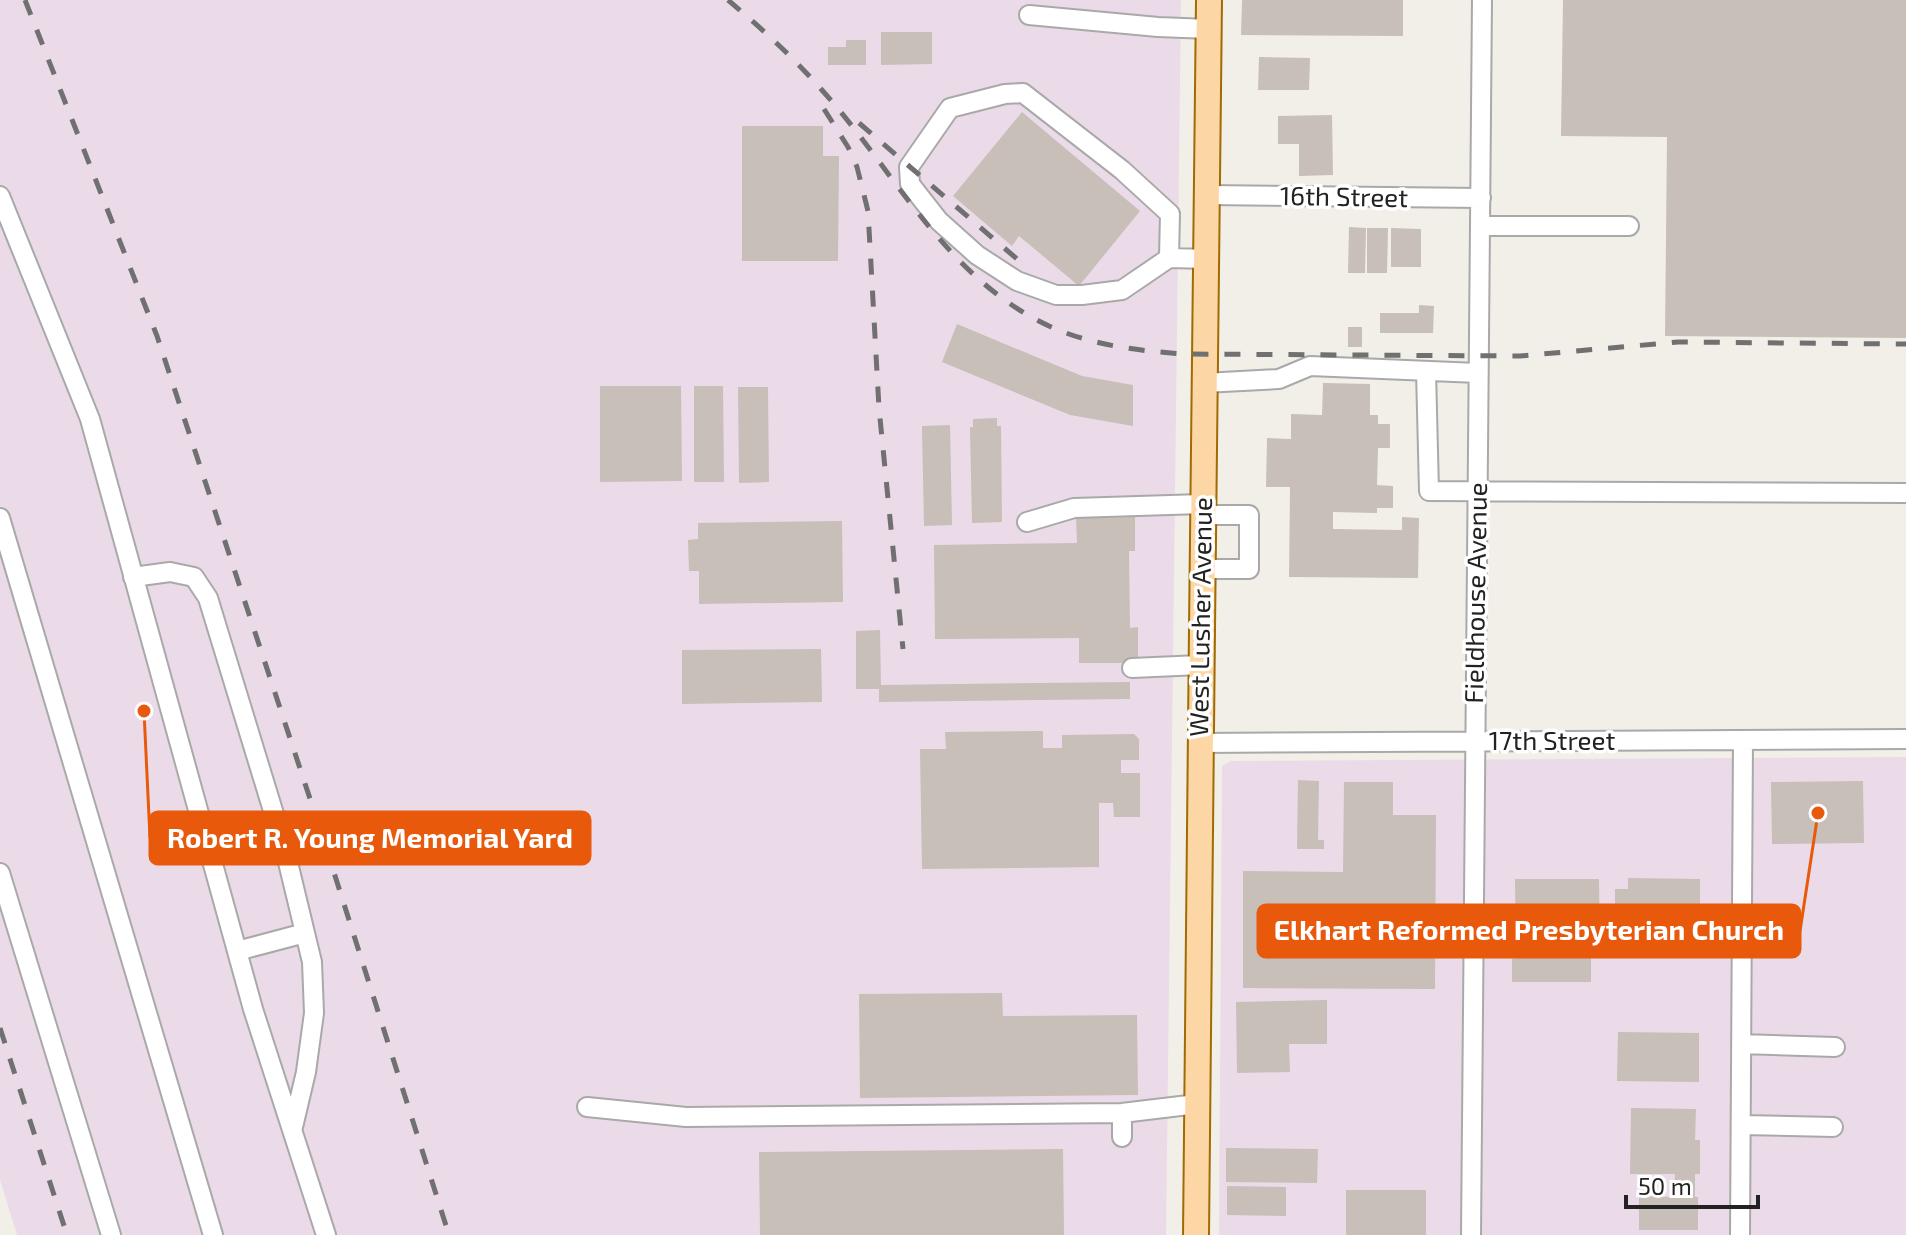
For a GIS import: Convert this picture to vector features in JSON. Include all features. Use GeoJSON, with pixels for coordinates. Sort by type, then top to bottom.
{"type":"FeatureCollection","features":[{"type":"Feature","properties":{"kind":"main road","name":"West Lusher Avenue"},"geometry":{"type":"LineString","coordinates":[[1196,1235],[1209,0]]}},
{"type":"Feature","properties":{"kind":"street","name":"Fieldhouse Avenue"},"geometry":{"type":"LineString","coordinates":[[1471,1235],[1482,0]]}},
{"type":"Feature","properties":{"kind":"street"},"geometry":{"type":"LineString","coordinates":[[1029,15],[1209,29]]}},
{"type":"Feature","properties":{"kind":"street"},"geometry":{"type":"LineString","coordinates":[[1169,258],[1170,214],[1122,170],[1023,93],[1005,94],[950,108],[909,167],[910,184],[939,221],[977,255],[1017,281],[1056,295],[1122,290],[1169,258],[1208,259]]}},
{"type":"Feature","properties":{"kind":"street","name":"16th Street"},"geometry":{"type":"LineString","coordinates":[[1207,195],[1481,198]]}},
{"type":"Feature","properties":{"kind":"street"},"geometry":{"type":"LineString","coordinates":[[0,196],[90,419],[237,951],[326,1235]]}},
{"type":"Feature","properties":{"kind":"street"},"geometry":{"type":"LineString","coordinates":[[1480,226],[1629,226]]}},
{"type":"Feature","properties":{"kind":"street"},"geometry":{"type":"LineString","coordinates":[[1204,383],[1279,379],[1310,366],[1478,373]]}},
{"type":"Feature","properties":{"kind":"street"},"geometry":{"type":"LineString","coordinates":[[1426,371],[1429,491],[1906,493]]}},
{"type":"Feature","properties":{"kind":"street"},"geometry":{"type":"LineString","coordinates":[[1027,522],[1074,508],[1202,509],[1249,515],[1249,569],[1201,569]]}},
{"type":"Feature","properties":{"kind":"street"},"geometry":{"type":"LineString","coordinates":[[0,518],[213,1235]]}},
{"type":"Feature","properties":{"kind":"street"},"geometry":{"type":"LineString","coordinates":[[133,577],[170,572],[194,577],[208,598],[285,850],[312,962],[314,1013],[306,1072],[292,1130]]}},
{"type":"Feature","properties":{"kind":"street"},"geometry":{"type":"LineString","coordinates":[[1132,668],[1200,665]]}},
{"type":"Feature","properties":{"kind":"street","name":"17th Street"},"geometry":{"type":"LineString","coordinates":[[1199,743],[1906,739]]}},
{"type":"Feature","properties":{"kind":"street"},"geometry":{"type":"LineString","coordinates":[[1740,1235],[1743,740]]}},
{"type":"Feature","properties":{"kind":"street"},"geometry":{"type":"LineString","coordinates":[[0,873],[111,1235]]}},
{"type":"Feature","properties":{"kind":"street"},"geometry":{"type":"LineString","coordinates":[[237,951],[305,933]]}},
{"type":"Feature","properties":{"kind":"street"},"geometry":{"type":"LineString","coordinates":[[1741,1044],[1835,1047]]}},
{"type":"Feature","properties":{"kind":"street"},"geometry":{"type":"LineString","coordinates":[[587,1107],[686,1117],[1122,1113],[1197,1104]]}},
{"type":"Feature","properties":{"kind":"street"},"geometry":{"type":"LineString","coordinates":[[1122,1113],[1122,1137]]}},
{"type":"Feature","properties":{"kind":"street"},"geometry":{"type":"LineString","coordinates":[[1741,1125],[1833,1127]]}},
{"type":"Feature","properties":{"kind":"shaded area"},"geometry":{"type":"Polygon","coordinates":[[[0,0],[1181,0],[1166,1235],[17,1235],[0,1180],[0,0]]]}},
{"type":"Feature","properties":{"kind":"shaded area"},"geometry":{"type":"Polygon","coordinates":[[[1906,757],[1906,1235],[1219,1235],[1222,766],[1231,761],[1906,757]]]}},
{"type":"Feature","properties":{"kind":"building"},"geometry":{"type":"Polygon","coordinates":[[[1242,0],[1403,0],[1403,36],[1241,35],[1242,0]]]}},
{"type":"Feature","properties":{"kind":"building"},"geometry":{"type":"Polygon","coordinates":[[[1563,0],[1906,0],[1906,338],[1665,336],[1667,137],[1561,136],[1563,0]]]}},
{"type":"Feature","properties":{"kind":"building"},"geometry":{"type":"Polygon","coordinates":[[[881,32],[932,32],[932,64],[881,65],[881,32]]]}},
{"type":"Feature","properties":{"kind":"building"},"geometry":{"type":"Polygon","coordinates":[[[846,40],[866,40],[866,65],[828,65],[828,47],[846,47],[846,40]]]}},
{"type":"Feature","properties":{"kind":"building"},"geometry":{"type":"Polygon","coordinates":[[[1259,57],[1310,58],[1309,90],[1258,90],[1259,57]]]}},
{"type":"Feature","properties":{"kind":"building"},"geometry":{"type":"Polygon","coordinates":[[[1022,112],[1140,211],[1079,286],[1019,236],[1012,246],[953,196],[1022,112]]]}},
{"type":"Feature","properties":{"kind":"building"},"geometry":{"type":"Polygon","coordinates":[[[1332,115],[1333,175],[1299,176],[1299,144],[1278,144],[1278,116],[1332,115]]]}},
{"type":"Feature","properties":{"kind":"building"},"geometry":{"type":"Polygon","coordinates":[[[742,126],[823,126],[823,156],[839,156],[838,261],[742,261],[742,126]]]}},
{"type":"Feature","properties":{"kind":"building"},"geometry":{"type":"Polygon","coordinates":[[[1349,227],[1366,228],[1365,273],[1348,273],[1349,227]]]}},
{"type":"Feature","properties":{"kind":"building"},"geometry":{"type":"Polygon","coordinates":[[[1367,228],[1388,228],[1387,273],[1367,273],[1367,228]]]}},
{"type":"Feature","properties":{"kind":"building"},"geometry":{"type":"Polygon","coordinates":[[[1391,228],[1421,229],[1421,267],[1391,267],[1391,228]]]}},
{"type":"Feature","properties":{"kind":"building"},"geometry":{"type":"Polygon","coordinates":[[[1419,305],[1434,306],[1433,333],[1380,333],[1380,313],[1419,313],[1419,305]]]}},
{"type":"Feature","properties":{"kind":"building"},"geometry":{"type":"Polygon","coordinates":[[[957,324],[1082,376],[1133,385],[1133,426],[1070,415],[942,362],[957,324]]]}},
{"type":"Feature","properties":{"kind":"building"},"geometry":{"type":"Polygon","coordinates":[[[1348,327],[1362,327],[1362,347],[1348,347],[1348,327]]]}},
{"type":"Feature","properties":{"kind":"building"},"geometry":{"type":"Polygon","coordinates":[[[1323,383],[1370,384],[1370,415],[1378,415],[1378,424],[1390,424],[1390,448],[1378,448],[1377,485],[1393,486],[1393,508],[1377,508],[1377,513],[1333,512],[1333,529],[1402,530],[1402,517],[1419,518],[1418,578],[1289,577],[1290,487],[1266,487],[1267,438],[1291,439],[1291,414],[1322,415],[1323,383]]]}},
{"type":"Feature","properties":{"kind":"building"},"geometry":{"type":"Polygon","coordinates":[[[600,386],[681,386],[682,481],[600,482],[600,386]]]}},
{"type":"Feature","properties":{"kind":"building"},"geometry":{"type":"Polygon","coordinates":[[[694,386],[723,386],[724,482],[694,482],[694,386]]]}},
{"type":"Feature","properties":{"kind":"building"},"geometry":{"type":"Polygon","coordinates":[[[738,387],[768,387],[769,482],[739,483],[738,387]]]}},
{"type":"Feature","properties":{"kind":"building"},"geometry":{"type":"Polygon","coordinates":[[[997,418],[997,426],[1001,426],[1002,522],[972,523],[970,427],[973,427],[973,419],[997,418]]]}},
{"type":"Feature","properties":{"kind":"building"},"geometry":{"type":"Polygon","coordinates":[[[950,425],[952,525],[924,526],[922,426],[950,425]]]}},
{"type":"Feature","properties":{"kind":"building"},"geometry":{"type":"Polygon","coordinates":[[[1135,517],[1135,551],[1129,551],[1130,628],[1138,627],[1138,663],[1079,663],[1079,638],[935,639],[934,545],[1077,543],[1076,518],[1135,517]]]}},
{"type":"Feature","properties":{"kind":"building"},"geometry":{"type":"Polygon","coordinates":[[[842,521],[843,602],[699,604],[699,571],[689,571],[688,540],[698,539],[698,523],[842,521]]]}},
{"type":"Feature","properties":{"kind":"building"},"geometry":{"type":"Polygon","coordinates":[[[880,630],[881,685],[1130,682],[1130,699],[879,702],[879,689],[856,689],[856,631],[880,630]]]}},
{"type":"Feature","properties":{"kind":"building"},"geometry":{"type":"Polygon","coordinates":[[[821,649],[822,702],[682,704],[682,650],[821,649]]]}},
{"type":"Feature","properties":{"kind":"building"},"geometry":{"type":"Polygon","coordinates":[[[1043,731],[1043,748],[1062,748],[1062,735],[1134,734],[1139,739],[1139,760],[1121,760],[1121,773],[1140,773],[1140,817],[1114,817],[1113,803],[1099,803],[1099,867],[922,869],[920,749],[946,749],[945,732],[1043,731]]]}},
{"type":"Feature","properties":{"kind":"building"},"geometry":{"type":"Polygon","coordinates":[[[1298,780],[1319,781],[1318,840],[1324,840],[1324,849],[1297,849],[1298,780]]]}},
{"type":"Feature","properties":{"kind":"building"},"geometry":{"type":"Polygon","coordinates":[[[1863,781],[1864,843],[1772,844],[1771,782],[1863,781]]]}},
{"type":"Feature","properties":{"kind":"building"},"geometry":{"type":"Polygon","coordinates":[[[1344,782],[1393,782],[1393,815],[1436,815],[1435,989],[1243,988],[1243,871],[1343,872],[1344,782]]]}},
{"type":"Feature","properties":{"kind":"building"},"geometry":{"type":"Polygon","coordinates":[[[1628,878],[1700,879],[1700,920],[1615,920],[1615,889],[1628,889],[1628,878]]]}},
{"type":"Feature","properties":{"kind":"building"},"geometry":{"type":"Polygon","coordinates":[[[1515,879],[1599,879],[1600,958],[1591,958],[1591,982],[1512,982],[1512,959],[1516,958],[1515,879]]]}},
{"type":"Feature","properties":{"kind":"building"},"geometry":{"type":"Polygon","coordinates":[[[1002,993],[1003,1016],[1137,1015],[1138,1095],[860,1098],[859,994],[1002,993]]]}},
{"type":"Feature","properties":{"kind":"building"},"geometry":{"type":"Polygon","coordinates":[[[1327,1000],[1327,1044],[1289,1044],[1290,1072],[1237,1073],[1236,1002],[1327,1000]]]}},
{"type":"Feature","properties":{"kind":"building"},"geometry":{"type":"Polygon","coordinates":[[[1618,1032],[1699,1033],[1699,1082],[1617,1081],[1618,1032]]]}},
{"type":"Feature","properties":{"kind":"building"},"geometry":{"type":"Polygon","coordinates":[[[1631,1108],[1696,1109],[1695,1140],[1700,1140],[1700,1174],[1695,1174],[1698,1230],[1639,1230],[1639,1196],[1674,1197],[1675,1174],[1630,1174],[1631,1108]]]}},
{"type":"Feature","properties":{"kind":"building"},"geometry":{"type":"Polygon","coordinates":[[[1226,1148],[1318,1149],[1317,1183],[1226,1182],[1226,1148]]]}},
{"type":"Feature","properties":{"kind":"building"},"geometry":{"type":"Polygon","coordinates":[[[1063,1149],[1064,1235],[760,1235],[759,1152],[1063,1149]]]}},
{"type":"Feature","properties":{"kind":"building"},"geometry":{"type":"Polygon","coordinates":[[[1227,1186],[1286,1187],[1286,1216],[1227,1215],[1227,1186]]]}},
{"type":"Feature","properties":{"kind":"building"},"geometry":{"type":"Polygon","coordinates":[[[1346,1190],[1426,1190],[1426,1235],[1346,1235],[1346,1190]]]}},
{"type":"Feature","properties":{"kind":"railway"},"geometry":{"type":"LineString","coordinates":[[25,0],[157,336],[324,841],[449,1235]]}},
{"type":"Feature","properties":{"kind":"railway"},"geometry":{"type":"LineString","coordinates":[[728,0],[810,77],[927,224],[985,285],[1019,310],[1058,330],[1089,340],[1184,354],[1520,356],[1678,342],[1906,344]]}},
{"type":"Feature","properties":{"kind":"railway"},"geometry":{"type":"LineString","coordinates":[[824,109],[857,167],[868,211],[879,408],[903,649]]}},
{"type":"Feature","properties":{"kind":"railway"},"geometry":{"type":"LineString","coordinates":[[859,123],[1017,259]]}},
{"type":"Feature","properties":{"kind":"railway"},"geometry":{"type":"LineString","coordinates":[[0,1028],[67,1235]]}},
{"type":"Feature","properties":{"kind":"place","name":"Robert R. Young Memorial Yard"},"geometry":{"type":"Point","coordinates":[144,711]}},
{"type":"Feature","properties":{"kind":"place","name":"Elkhart Reformed Presbyterian Church"},"geometry":{"type":"Point","coordinates":[1818,813]}}]}
